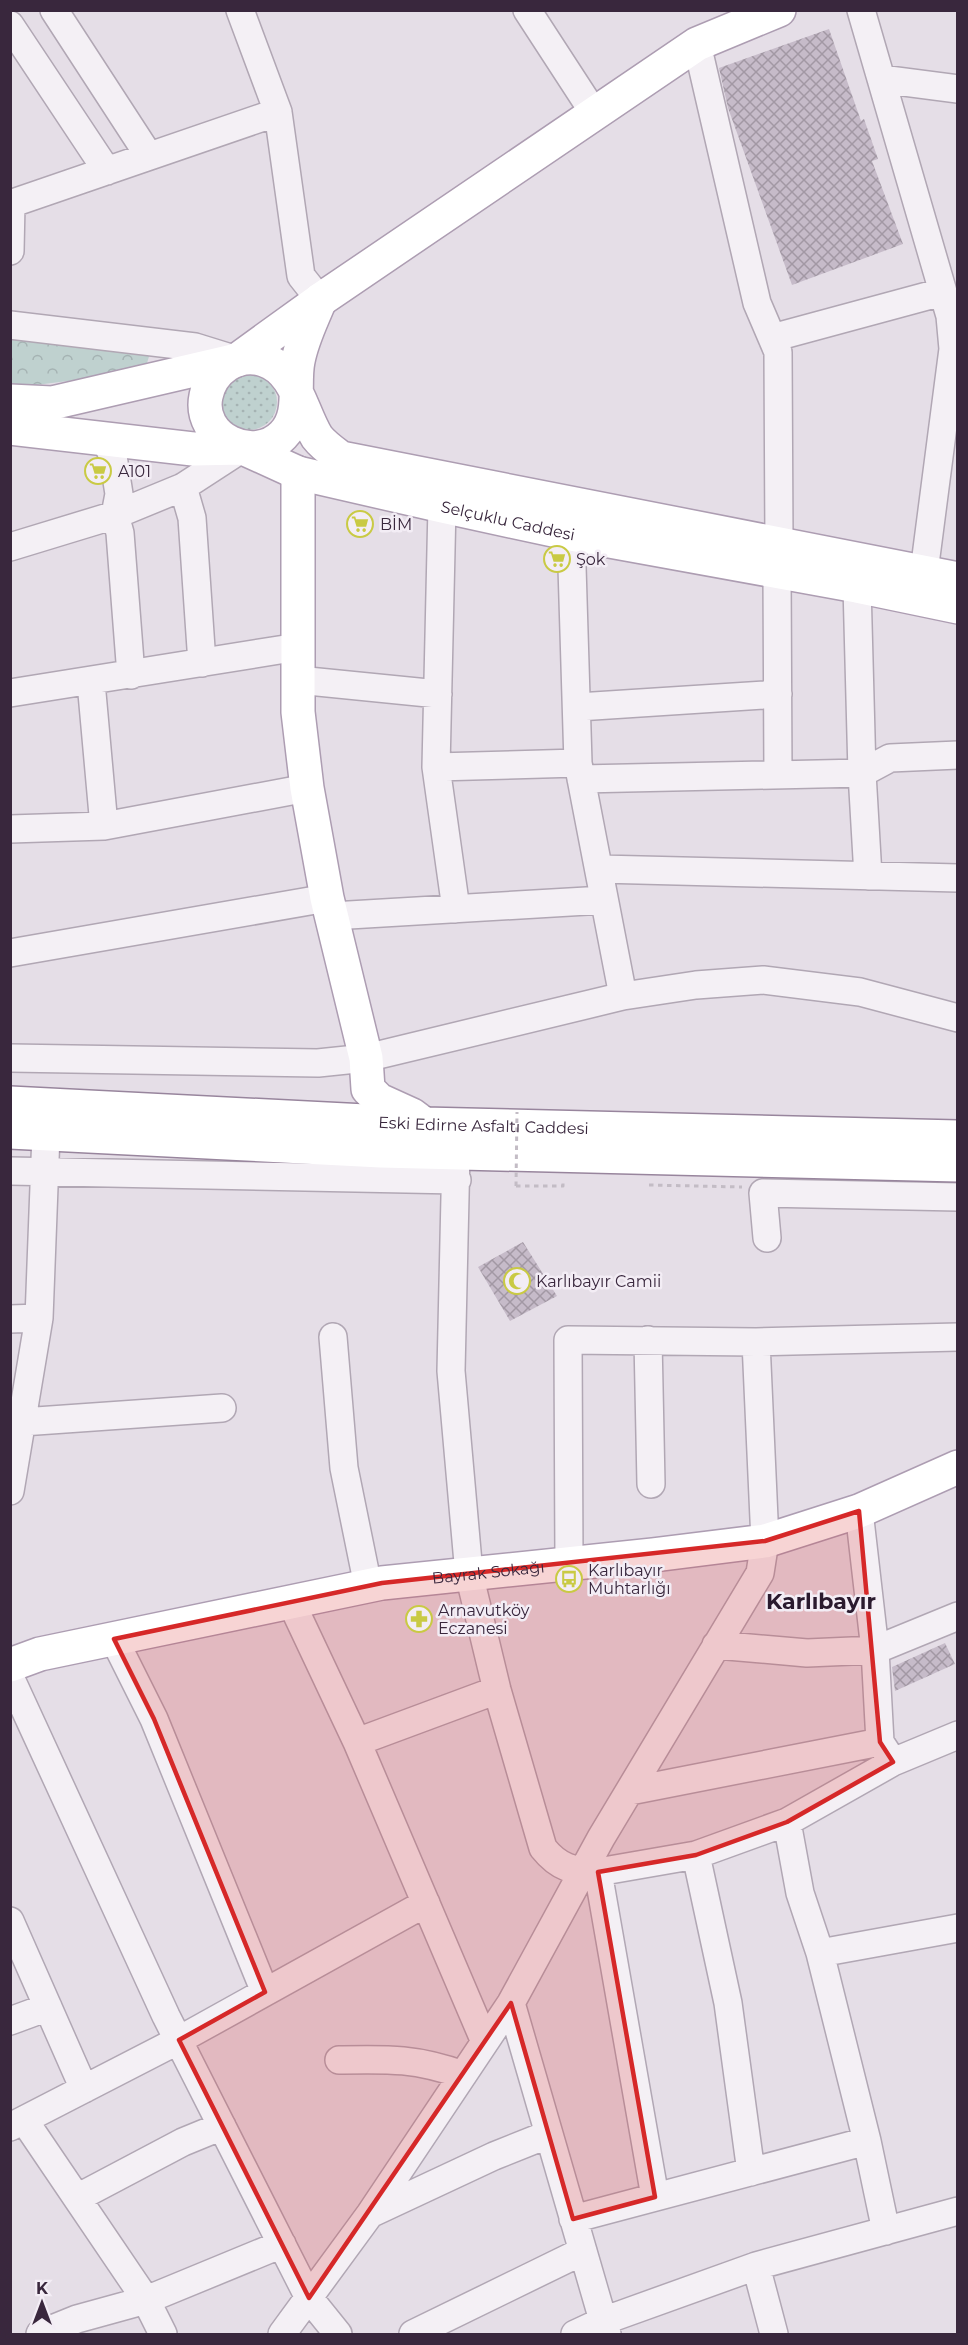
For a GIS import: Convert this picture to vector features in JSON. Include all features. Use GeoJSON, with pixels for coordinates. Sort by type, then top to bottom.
{"type":"FeatureCollection","features":[{"type":"Feature","properties":{"kind":"main road"},"geometry":{"type":"LineString","coordinates":[[237,360],[320,300],[697,44],[779,10]]}},
{"type":"Feature","properties":{"kind":"main road"},"geometry":{"type":"LineString","coordinates":[[295,392],[297,363],[303,340],[320,300]]}},
{"type":"Feature","properties":{"kind":"main road","name":"Selçuklu Caddesi"},"geometry":{"type":"LineString","coordinates":[[10,401],[52,403],[237,360],[250,358],[264,360],[278,366],[289,378],[318,439],[341,458],[778,558],[857,586],[957,607]]}},
{"type":"Feature","properties":{"kind":"main road","name":"Selçuklu Caddesi"},"geometry":{"type":"LineString","coordinates":[[237,360],[225,366],[215,375],[208,387],[205,400],[207,416],[214,430],[225,441],[298,472],[571,534],[924,572],[957,579]]}},
{"type":"Feature","properties":{"kind":"main road","name":"Selçuklu Caddesi"},"geometry":{"type":"LineString","coordinates":[[10,428],[193,449],[255,448],[270,444],[283,436],[292,423],[296,408],[295,392]]}},
{"type":"Feature","properties":{"kind":"main road"},"geometry":{"type":"LineString","coordinates":[[298,472],[298,712],[307,788],[330,907],[367,1073],[379,1100],[412,1115],[424,1124]]}},
{"type":"Feature","properties":{"kind":"main road"},"geometry":{"type":"LineString","coordinates":[[322,1119],[351,1104],[367,1073]]}},
{"type":"Feature","properties":{"kind":"main road","name":"Eski Edirne Asfaltı Caddesi"},"geometry":{"type":"LineString","coordinates":[[10,1103],[424,1124],[957,1137]]}},
{"type":"Feature","properties":{"kind":"main road","name":"Eski Edirne Asfaltı Caddesi"},"geometry":{"type":"LineString","coordinates":[[10,1131],[456,1167],[957,1165]]}},
{"type":"Feature","properties":{"kind":"main road","name":"Bayrak Sokağı"},"geometry":{"type":"LineString","coordinates":[[10,1665],[40,1654],[368,1586],[765,1541],[859,1511],[957,1467]]}},
{"type":"Feature","properties":{"kind":"street"},"geometry":{"type":"LineString","coordinates":[[54,10],[149,156]]}},
{"type":"Feature","properties":{"kind":"street"},"geometry":{"type":"LineString","coordinates":[[240,10],[278,112],[301,276],[320,300]]}},
{"type":"Feature","properties":{"kind":"street"},"geometry":{"type":"LineString","coordinates":[[527,10],[594,113]]}},
{"type":"Feature","properties":{"kind":"street"},"geometry":{"type":"LineString","coordinates":[[861,10],[950,316],[953,349],[924,572]]}},
{"type":"Feature","properties":{"kind":"street"},"geometry":{"type":"LineString","coordinates":[[10,25],[107,171]]}},
{"type":"Feature","properties":{"kind":"street"},"geometry":{"type":"LineString","coordinates":[[697,44],[757,303],[778,352],[778,775]]}},
{"type":"Feature","properties":{"kind":"street"},"geometry":{"type":"LineString","coordinates":[[881,79],[957,89]]}},
{"type":"Feature","properties":{"kind":"street"},"geometry":{"type":"LineString","coordinates":[[10,251],[11,204],[278,112]]}},
{"type":"Feature","properties":{"kind":"street"},"geometry":{"type":"LineString","coordinates":[[772,338],[942,292]]}},
{"type":"Feature","properties":{"kind":"street"},"geometry":{"type":"LineString","coordinates":[[10,325],[195,347],[237,360]]}},
{"type":"Feature","properties":{"kind":"street"},"geometry":{"type":"LineString","coordinates":[[104,438],[113,456],[119,494],[115,515],[120,533],[131,675]]}},
{"type":"Feature","properties":{"kind":"street"},"geometry":{"type":"LineString","coordinates":[[10,547],[115,515],[183,487],[243,448]]}},
{"type":"Feature","properties":{"kind":"street"},"geometry":{"type":"LineString","coordinates":[[183,487],[192,518],[202,663]]}},
{"type":"Feature","properties":{"kind":"street"},"geometry":{"type":"LineString","coordinates":[[442,506],[436,767],[456,909]]}},
{"type":"Feature","properties":{"kind":"street"},"geometry":{"type":"LineString","coordinates":[[571,534],[580,771],[623,996]]}},
{"type":"Feature","properties":{"kind":"street"},"geometry":{"type":"LineString","coordinates":[[857,586],[862,773],[868,876]]}},
{"type":"Feature","properties":{"kind":"street"},"geometry":{"type":"LineString","coordinates":[[10,693],[91,682],[298,647]]}},
{"type":"Feature","properties":{"kind":"street"},"geometry":{"type":"LineString","coordinates":[[298,680],[438,694]]}},
{"type":"Feature","properties":{"kind":"street"},"geometry":{"type":"LineString","coordinates":[[91,682],[104,826]]}},
{"type":"Feature","properties":{"kind":"street"},"geometry":{"type":"LineString","coordinates":[[578,707],[778,694]]}},
{"type":"Feature","properties":{"kind":"street"},"geometry":{"type":"LineString","coordinates":[[436,767],[778,775],[862,773],[890,758],[957,755]]}},
{"type":"Feature","properties":{"kind":"street"},"geometry":{"type":"LineString","coordinates":[[10,829],[104,826],[307,788]]}},
{"type":"Feature","properties":{"kind":"street"},"geometry":{"type":"LineString","coordinates":[[600,869],[957,878]]}},
{"type":"Feature","properties":{"kind":"street"},"geometry":{"type":"LineString","coordinates":[[10,953],[330,907],[456,909],[604,900]]}},
{"type":"Feature","properties":{"kind":"street"},"geometry":{"type":"LineString","coordinates":[[10,1058],[318,1063],[367,1073],[623,996],[696,985],[763,980],[860,992],[957,1018]]}},
{"type":"Feature","properties":{"kind":"street"},"geometry":{"type":"LineString","coordinates":[[12,1478],[39,1318],[46,1134]]}},
{"type":"Feature","properties":{"kind":"street"},"geometry":{"type":"LineString","coordinates":[[456,1167],[451,1371],[469,1574],[497,1690],[543,1848],[560,1865],[590,1872],[696,1855],[787,1822],[886,1752]]}},
{"type":"Feature","properties":{"kind":"street","name":"Eski Edirne Asfaltı Caddesi"},"geometry":{"type":"LineString","coordinates":[[10,1171],[456,1167]]}},
{"type":"Feature","properties":{"kind":"street"},"geometry":{"type":"LineString","coordinates":[[767,1238],[764,1193],[957,1197]]}},
{"type":"Feature","properties":{"kind":"street"},"geometry":{"type":"LineString","coordinates":[[10,1319],[39,1318]]}},
{"type":"Feature","properties":{"kind":"street"},"geometry":{"type":"LineString","coordinates":[[333,1337],[344,1468],[368,1586]]}},
{"type":"Feature","properties":{"kind":"street"},"geometry":{"type":"LineString","coordinates":[[569,1563],[568,1340],[756,1342],[957,1337]]}},
{"type":"Feature","properties":{"kind":"street"},"geometry":{"type":"LineString","coordinates":[[648,1340],[651,1484]]}},
{"type":"Feature","properties":{"kind":"street"},"geometry":{"type":"LineString","coordinates":[[282,2334],[370,2214],[511,2003],[590,1872],[630,1791],[760,1573],[765,1541],[756,1342]]}},
{"type":"Feature","properties":{"kind":"street"},"geometry":{"type":"LineString","coordinates":[[22,1422],[222,1408]]}},
{"type":"Feature","properties":{"kind":"street"},"geometry":{"type":"LineString","coordinates":[[859,1511],[886,1752]]}},
{"type":"Feature","properties":{"kind":"street"},"geometry":{"type":"LineString","coordinates":[[291,1602],[357,1742],[485,2042]]}},
{"type":"Feature","properties":{"kind":"street"},"geometry":{"type":"LineString","coordinates":[[716,1645],[807,1653],[875,1650],[957,1616]]}},
{"type":"Feature","properties":{"kind":"street"},"geometry":{"type":"LineString","coordinates":[[114,1639],[154,1719],[265,1992]]}},
{"type":"Feature","properties":{"kind":"street"},"geometry":{"type":"LineString","coordinates":[[10,1677],[179,2040],[309,2298],[338,2334]]}},
{"type":"Feature","properties":{"kind":"street"},"geometry":{"type":"LineString","coordinates":[[357,1742],[497,1690]]}},
{"type":"Feature","properties":{"kind":"street"},"geometry":{"type":"LineString","coordinates":[[630,1791],[886,1752],[957,1735]]}},
{"type":"Feature","properties":{"kind":"street"},"geometry":{"type":"LineString","coordinates":[[787,1822],[800,1893],[820,1953],[867,2141],[886,2231]]}},
{"type":"Feature","properties":{"kind":"street"},"geometry":{"type":"LineString","coordinates":[[696,1855],[728,2003],[751,2172]]}},
{"type":"Feature","properties":{"kind":"street"},"geometry":{"type":"LineString","coordinates":[[590,1872],[655,2198]]}},
{"type":"Feature","properties":{"kind":"street"},"geometry":{"type":"LineString","coordinates":[[164,2334],[146,2300],[77,2198],[17,2123],[179,2040],[426,1903]]}},
{"type":"Feature","properties":{"kind":"street"},"geometry":{"type":"LineString","coordinates":[[10,1920],[84,2089]]}},
{"type":"Feature","properties":{"kind":"street"},"geometry":{"type":"LineString","coordinates":[[820,1953],[957,1930]]}},
{"type":"Feature","properties":{"kind":"street"},"geometry":{"type":"LineString","coordinates":[[511,2003],[605,2327]]}},
{"type":"Feature","properties":{"kind":"street"},"geometry":{"type":"LineString","coordinates":[[10,2021],[48,2007]]}},
{"type":"Feature","properties":{"kind":"street"},"geometry":{"type":"LineString","coordinates":[[339,2060],[397,2059],[434,2065],[463,2075]]}},
{"type":"Feature","properties":{"kind":"street"},"geometry":{"type":"LineString","coordinates":[[77,2198],[183,2142],[222,2126]]}},
{"type":"Feature","properties":{"kind":"street"},"geometry":{"type":"LineString","coordinates":[[370,2214],[549,2133]]}},
{"type":"Feature","properties":{"kind":"street"},"geometry":{"type":"LineString","coordinates":[[573,2219],[867,2141]]}},
{"type":"Feature","properties":{"kind":"street"},"geometry":{"type":"LineString","coordinates":[[575,2334],[605,2327],[756,2266],[957,2211]]}},
{"type":"Feature","properties":{"kind":"street"},"geometry":{"type":"LineString","coordinates":[[40,2334],[77,2319],[146,2300],[282,2244]]}},
{"type":"Feature","properties":{"kind":"street"},"geometry":{"type":"LineString","coordinates":[[413,2334],[582,2251]]}},
{"type":"Feature","properties":{"kind":"street"},"geometry":{"type":"LineString","coordinates":[[756,2266],[774,2334]]}},
{"type":"Feature","properties":{"kind":"path"},"geometry":{"type":"LineString","coordinates":[[517,1112],[516,1186],[563,1186],[563,1175]]}},
{"type":"Feature","properties":{"kind":"highlighted area"},"geometry":{"type":"Polygon","coordinates":[[[859,1511],[880,1742],[893,1762],[787,1822],[696,1855],[598,1872],[655,2197],[573,2219],[511,2003],[309,2298],[179,2040],[265,1992],[154,1719],[114,1639],[382,1583],[765,1541],[859,1511]]]}},
{"type":"Feature","properties":{"kind":"green space"},"geometry":{"type":"Polygon","coordinates":[[[10,333],[152,347],[147,363],[132,373],[28,386],[11,383],[10,333]]]}},
{"type":"Feature","properties":{"kind":"green space"},"geometry":{"type":"Polygon","coordinates":[[[244,374],[254,374],[269,382],[275,391],[277,402],[275,413],[269,422],[254,430],[244,430],[233,425],[226,418],[221,407],[221,397],[226,386],[233,379],[244,374]]]}},
{"type":"Feature","properties":{"kind":"building"},"geometry":{"type":"Polygon","coordinates":[[[829,29],[861,121],[864,119],[878,159],[872,161],[903,244],[792,285],[728,108],[719,68],[829,29]]]}},
{"type":"Feature","properties":{"kind":"building","name":"Karlıbayır Camii"},"geometry":{"type":"Polygon","coordinates":[[[523,1242],[557,1296],[510,1321],[478,1267],[523,1242]]]}},
{"type":"Feature","properties":{"kind":"building"},"geometry":{"type":"Polygon","coordinates":[[[945,1643],[955,1664],[895,1691],[892,1667],[945,1643]]]}},
{"type":"Feature","properties":{"kind":"place","name":"A101"},"geometry":{"type":"Point","coordinates":[98,471]}},
{"type":"Feature","properties":{"kind":"place","name":"BİM"},"geometry":{"type":"Point","coordinates":[360,524]}},
{"type":"Feature","properties":{"kind":"place","name":"Şok"},"geometry":{"type":"Point","coordinates":[557,559]}},
{"type":"Feature","properties":{"kind":"place","name":"Karlıbayır Camii"},"geometry":{"type":"Point","coordinates":[517,1281]}},
{"type":"Feature","properties":{"kind":"place","name":"Karlıbayır Muhtarlığı"},"geometry":{"type":"Point","coordinates":[569,1579]}},
{"type":"Feature","properties":{"kind":"place","name":"Arnavutköy Eczanesi"},"geometry":{"type":"Point","coordinates":[419,1619]}},
{"type":"Feature","properties":{"kind":"district","name":"Karlıbayır"},"geometry":{"type":"Point","coordinates":[821,1601]}}]}
